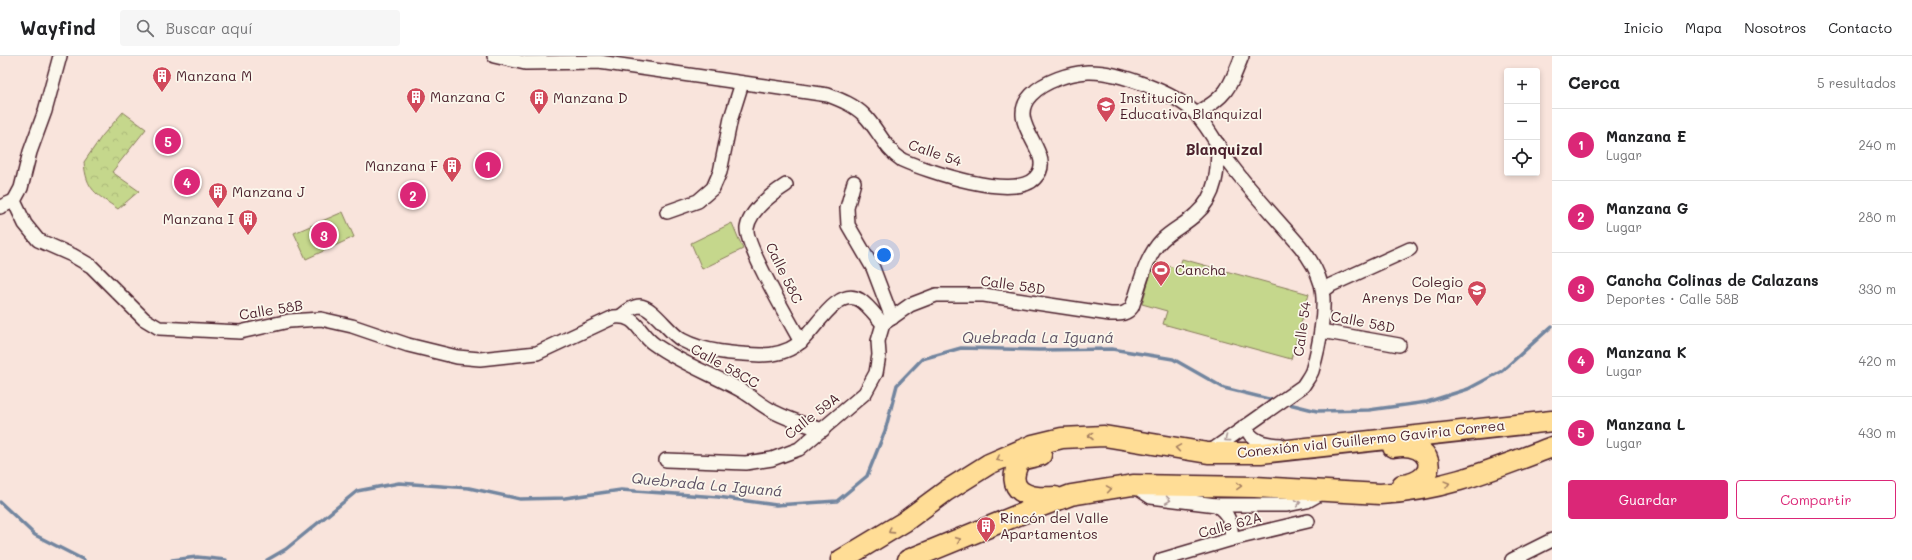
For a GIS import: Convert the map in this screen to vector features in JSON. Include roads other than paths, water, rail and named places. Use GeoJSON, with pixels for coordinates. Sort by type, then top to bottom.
{"type":"FeatureCollection","features":[{"type":"Feature","properties":{"kind":"highway","name":"Conexión vial Guillermo Gaviria Correa"},"geometry":{"type":"LineString","coordinates":[[842,560],[904,522],[946,491],[989,464],[1033,445],[1062,438],[1082,436],[1120,437],[1208,453],[1261,453],[1552,421]]}},
{"type":"Feature","properties":{"kind":"highway"},"geometry":{"type":"LineString","coordinates":[[1062,438],[1045,453],[1020,460],[1014,471],[1014,481],[1019,490],[1026,495],[1042,497],[1071,495],[1133,485],[1247,486],[1323,492],[1380,494],[1408,493],[1439,487],[1477,476],[1552,447]]}},
{"type":"Feature","properties":{"kind":"highway"},"geometry":{"type":"LineString","coordinates":[[1345,444],[1383,448],[1404,445],[1416,447],[1424,453],[1428,463],[1426,474],[1421,480],[1407,484],[1371,488],[1352,492]]}},
{"type":"Feature","properties":{"kind":"highway"},"geometry":{"type":"LineString","coordinates":[[908,560],[1018,514],[1071,495]]}},
{"type":"Feature","properties":{"kind":"street"},"geometry":{"type":"LineString","coordinates":[[0,207],[14,201],[21,188],[30,152],[45,111],[60,56]]}},
{"type":"Feature","properties":{"kind":"street","name":"Calle 54"},"geometry":{"type":"LineString","coordinates":[[494,56],[525,63],[563,59],[619,60],[742,83],[828,95],[854,107],[864,115],[892,152],[902,160],[978,184],[998,187],[1025,185],[1036,178],[1040,172],[1041,159],[1023,121],[1023,112],[1030,95],[1037,90],[1059,79],[1090,72],[1110,75],[1164,92],[1176,98],[1196,114],[1246,184],[1305,252],[1319,276],[1323,291],[1321,331],[1312,372],[1303,386],[1208,453]]}},
{"type":"Feature","properties":{"kind":"street"},"geometry":{"type":"LineString","coordinates":[[1196,114],[1219,100],[1223,95],[1242,56]]}},
{"type":"Feature","properties":{"kind":"street"},"geometry":{"type":"LineString","coordinates":[[667,212],[698,201],[713,188],[720,172],[731,118],[742,83]]}},
{"type":"Feature","properties":{"kind":"street","name":"Calle 58D"},"geometry":{"type":"LineString","coordinates":[[888,321],[910,305],[936,295],[984,295],[1110,314],[1123,314],[1132,307],[1152,254],[1162,240],[1197,214],[1210,196],[1218,173],[1218,144]]}},
{"type":"Feature","properties":{"kind":"street"},"geometry":{"type":"LineString","coordinates":[[854,182],[847,208],[848,225],[874,268],[888,321]]}},
{"type":"Feature","properties":{"kind":"street","name":"Calle 58C"},"geometry":{"type":"LineString","coordinates":[[786,185],[773,193],[752,216],[747,229],[756,259],[801,342]]}},
{"type":"Feature","properties":{"kind":"street","name":"Calle 58B"},"geometry":{"type":"LineString","coordinates":[[14,201],[24,224],[38,240],[72,255],[91,266],[144,319],[159,328],[240,332],[289,321],[321,319],[352,326],[408,345],[450,356],[480,359],[537,353],[614,317],[621,316]]}},
{"type":"Feature","properties":{"kind":"street"},"geometry":{"type":"LineString","coordinates":[[1323,291],[1331,285],[1410,249]]}},
{"type":"Feature","properties":{"kind":"street"},"geometry":{"type":"LineString","coordinates":[[621,316],[634,307],[640,306],[648,309],[682,340],[726,352],[760,354],[777,353],[797,345],[810,333],[835,302],[846,297],[860,300],[888,321]]}},
{"type":"Feature","properties":{"kind":"street","name":"Calle 58CC"},"geometry":{"type":"LineString","coordinates":[[621,316],[631,318],[653,343],[700,371],[744,392],[770,410],[796,422],[823,430]]}},
{"type":"Feature","properties":{"kind":"street","name":"Calle 59A"},"geometry":{"type":"LineString","coordinates":[[666,460],[746,463],[772,458],[799,450],[866,393],[876,373],[878,341],[888,321]]}},
{"type":"Feature","properties":{"kind":"street","name":"Calle 58D"},"geometry":{"type":"LineString","coordinates":[[1321,331],[1398,346]]}},
{"type":"Feature","properties":{"kind":"street"},"geometry":{"type":"LineString","coordinates":[[1245,426],[1248,434],[1254,439],[1267,444],[1314,447]]}},
{"type":"Feature","properties":{"kind":"street"},"geometry":{"type":"LineString","coordinates":[[1133,485],[1151,498],[1216,505],[1287,505],[1307,501],[1323,492]]}},
{"type":"Feature","properties":{"kind":"street"},"geometry":{"type":"LineString","coordinates":[[1216,505],[1224,510],[1229,517],[1232,539]]}},
{"type":"Feature","properties":{"kind":"street"},"geometry":{"type":"LineString","coordinates":[[1232,539],[1240,513],[1250,505]]}},
{"type":"Feature","properties":{"kind":"street","name":"Calle 62A"},"geometry":{"type":"LineString","coordinates":[[1161,560],[1232,539],[1308,521]]}},
{"type":"Feature","properties":{"kind":"street"},"geometry":{"type":"LineString","coordinates":[[1512,560],[1552,540]]}},
{"type":"Feature","properties":{"kind":"waterway","name":"Quebrada La Iguaná"},"geometry":{"type":"LineString","coordinates":[[1285,403],[1317,411],[1369,410],[1427,402],[1468,389],[1502,371],[1552,326]]}},
{"type":"Feature","properties":{"kind":"waterway","name":"Quebrada La Iguaná"},"geometry":{"type":"LineString","coordinates":[[267,560],[286,549],[357,491],[399,483],[469,488],[520,499],[565,498],[621,490],[718,497],[776,505],[837,501],[867,476],[885,431],[897,385],[922,359],[961,348],[1039,350],[1112,349],[1173,359],[1224,388],[1277,401]]}},
{"type":"Feature","properties":{"kind":"waterway","name":"Quebrada La Iguaná"},"geometry":{"type":"LineString","coordinates":[[0,502],[35,535],[84,560]]}},
{"type":"Feature","properties":{"kind":"waterway","name":"Quebrada La Iguaná"},"geometry":{"type":"LineString","coordinates":[[172,560],[197,557],[226,560]]}},
{"type":"Feature","properties":{"kind":"place","name":"Manzana M"},"geometry":{"type":"Point","coordinates":[162,93]}},
{"type":"Feature","properties":{"kind":"place","name":"Manzana C"},"geometry":{"type":"Point","coordinates":[416,114]}},
{"type":"Feature","properties":{"kind":"place","name":"Manzana D"},"geometry":{"type":"Point","coordinates":[539,115]}},
{"type":"Feature","properties":{"kind":"place","name":"Institucion Educativa Blanquizal"},"geometry":{"type":"Point","coordinates":[1106,123]}},
{"type":"Feature","properties":{"kind":"place","name":"Manzana L"},"geometry":{"type":"Point","coordinates":[168,141]}},
{"type":"Feature","properties":{"kind":"place","name":"Manzana E"},"geometry":{"type":"Point","coordinates":[488,165]}},
{"type":"Feature","properties":{"kind":"place","name":"Manzana K"},"geometry":{"type":"Point","coordinates":[187,182]}},
{"type":"Feature","properties":{"kind":"place","name":"Manzana F"},"geometry":{"type":"Point","coordinates":[452,183]}},
{"type":"Feature","properties":{"kind":"place","name":"Manzana G"},"geometry":{"type":"Point","coordinates":[413,195]}},
{"type":"Feature","properties":{"kind":"place","name":"Manzana J"},"geometry":{"type":"Point","coordinates":[218,209]}},
{"type":"Feature","properties":{"kind":"place","name":"Cancha Colinas de Calazans"},"geometry":{"type":"Point","coordinates":[324,235]}},
{"type":"Feature","properties":{"kind":"place","name":"Manzana I"},"geometry":{"type":"Point","coordinates":[248,236]}},
{"type":"Feature","properties":{"kind":"place","name":"Cancha"},"geometry":{"type":"Point","coordinates":[1161,287]}},
{"type":"Feature","properties":{"kind":"place","name":"Colegio Arenys De Mar"},"geometry":{"type":"Point","coordinates":[1477,307]}},
{"type":"Feature","properties":{"kind":"place","name":"Rincón del Valle Apartamentos"},"geometry":{"type":"Point","coordinates":[986,543]}},
{"type":"Feature","properties":{"kind":"district","name":"Blanquizal"},"geometry":{"type":"Point","coordinates":[1224,150]}}]}
